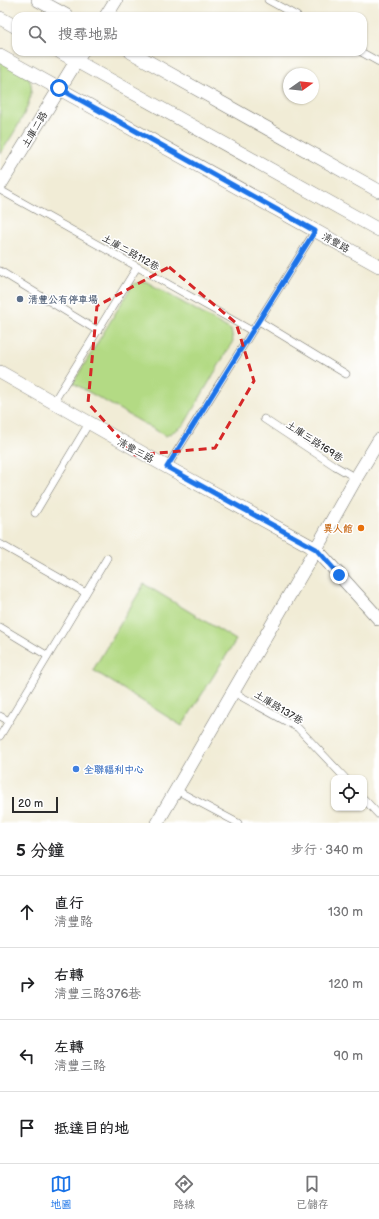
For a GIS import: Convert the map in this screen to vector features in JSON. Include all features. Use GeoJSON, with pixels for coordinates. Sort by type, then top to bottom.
{"type":"FeatureCollection","features":[{"type":"Feature","properties":{"kind":"street"},"geometry":{"type":"LineString","coordinates":[[38,0],[60,12]]}},
{"type":"Feature","properties":{"kind":"street"},"geometry":{"type":"LineString","coordinates":[[108,12],[116,0]]}},
{"type":"Feature","properties":{"kind":"street"},"geometry":{"type":"LineString","coordinates":[[0,18],[12,25]]}},
{"type":"Feature","properties":{"kind":"street","name":"清豐路"},"geometry":{"type":"LineString","coordinates":[[0,56],[379,266]]}},
{"type":"Feature","properties":{"kind":"street"},"geometry":{"type":"LineString","coordinates":[[79,56],[379,230]]}},
{"type":"Feature","properties":{"kind":"street","name":"土庫二路"},"geometry":{"type":"LineString","coordinates":[[0,185],[79,56]]}},
{"type":"Feature","properties":{"kind":"street"},"geometry":{"type":"LineString","coordinates":[[138,56],[379,191]]}},
{"type":"Feature","properties":{"kind":"street","name":"清豐三路"},"geometry":{"type":"LineString","coordinates":[[0,373],[316,549],[379,619]]}},
{"type":"Feature","properties":{"kind":"street"},"geometry":{"type":"LineString","coordinates":[[157,823],[379,440]]}},
{"type":"Feature","properties":{"kind":"lane"},"geometry":{"type":"LineString","coordinates":[[268,0],[290,12]]}},
{"type":"Feature","properties":{"kind":"lane"},"geometry":{"type":"LineString","coordinates":[[367,55],[379,62]]}},
{"type":"Feature","properties":{"kind":"lane","name":"土庫二路112巷"},"geometry":{"type":"LineString","coordinates":[[0,190],[252,331]]}},
{"type":"Feature","properties":{"kind":"lane"},"geometry":{"type":"LineString","coordinates":[[167,467],[315,231]]}},
{"type":"Feature","properties":{"kind":"lane"},"geometry":{"type":"LineString","coordinates":[[53,403],[137,267]]}},
{"type":"Feature","properties":{"kind":"lane"},"geometry":{"type":"LineString","coordinates":[[0,271],[98,331]]}},
{"type":"Feature","properties":{"kind":"lane"},"geometry":{"type":"LineString","coordinates":[[259,321],[346,374]]}},
{"type":"Feature","properties":{"kind":"lane","name":"土庫三路169巷"},"geometry":{"type":"LineString","coordinates":[[264,419],[335,466],[356,478]]}},
{"type":"Feature","properties":{"kind":"lane"},"geometry":{"type":"LineString","coordinates":[[35,513],[89,423]]}},
{"type":"Feature","properties":{"kind":"lane"},"geometry":{"type":"LineString","coordinates":[[0,544],[86,593]]}},
{"type":"Feature","properties":{"kind":"lane"},"geometry":{"type":"LineString","coordinates":[[0,736],[107,558]]}},
{"type":"Feature","properties":{"kind":"lane"},"geometry":{"type":"LineString","coordinates":[[0,627],[48,656]]}},
{"type":"Feature","properties":{"kind":"lane","name":"土庫路137巷"},"geometry":{"type":"LineString","coordinates":[[233,692],[298,728],[342,775]]}},
{"type":"Feature","properties":{"kind":"lane"},"geometry":{"type":"LineString","coordinates":[[0,716],[9,721]]}},
{"type":"Feature","properties":{"kind":"lane"},"geometry":{"type":"LineString","coordinates":[[176,790],[238,823]]}},
{"type":"Feature","properties":{"kind":"lane"},"geometry":{"type":"LineString","coordinates":[[367,802],[379,815]]}},
{"type":"Feature","properties":{"kind":"highlighted area"},"geometry":{"type":"Polygon","coordinates":[[[169,267],[236,323],[254,381],[215,448],[135,455],[88,403],[97,306],[169,267]]]}},
{"type":"Feature","properties":{"kind":"green space"},"geometry":{"type":"Polygon","coordinates":[[[0,60],[29,79],[31,96],[22,117],[0,154],[0,60]]]}},
{"type":"Feature","properties":{"kind":"green space"},"geometry":{"type":"Polygon","coordinates":[[[145,281],[231,330],[233,341],[184,425],[166,436],[73,383],[133,284],[145,281]]]}},
{"type":"Feature","properties":{"kind":"green space"},"geometry":{"type":"Polygon","coordinates":[[[144,584],[236,640],[182,726],[93,670],[144,584]]]}},
{"type":"Feature","properties":{"kind":"place","name":"清豐公有停車場"},"geometry":{"type":"Point","coordinates":[20,299]}},
{"type":"Feature","properties":{"kind":"place","name":"異人館"},"geometry":{"type":"Point","coordinates":[361,528]}},
{"type":"Feature","properties":{"kind":"place","name":"全聯福利中心"},"geometry":{"type":"Point","coordinates":[76,769]}},
{"type":"Feature","properties":{"kind":"route"},"geometry":{"type":"LineString","coordinates":[[59,88],[315,231],[167,467],[316,549],[339,575]]}}]}
